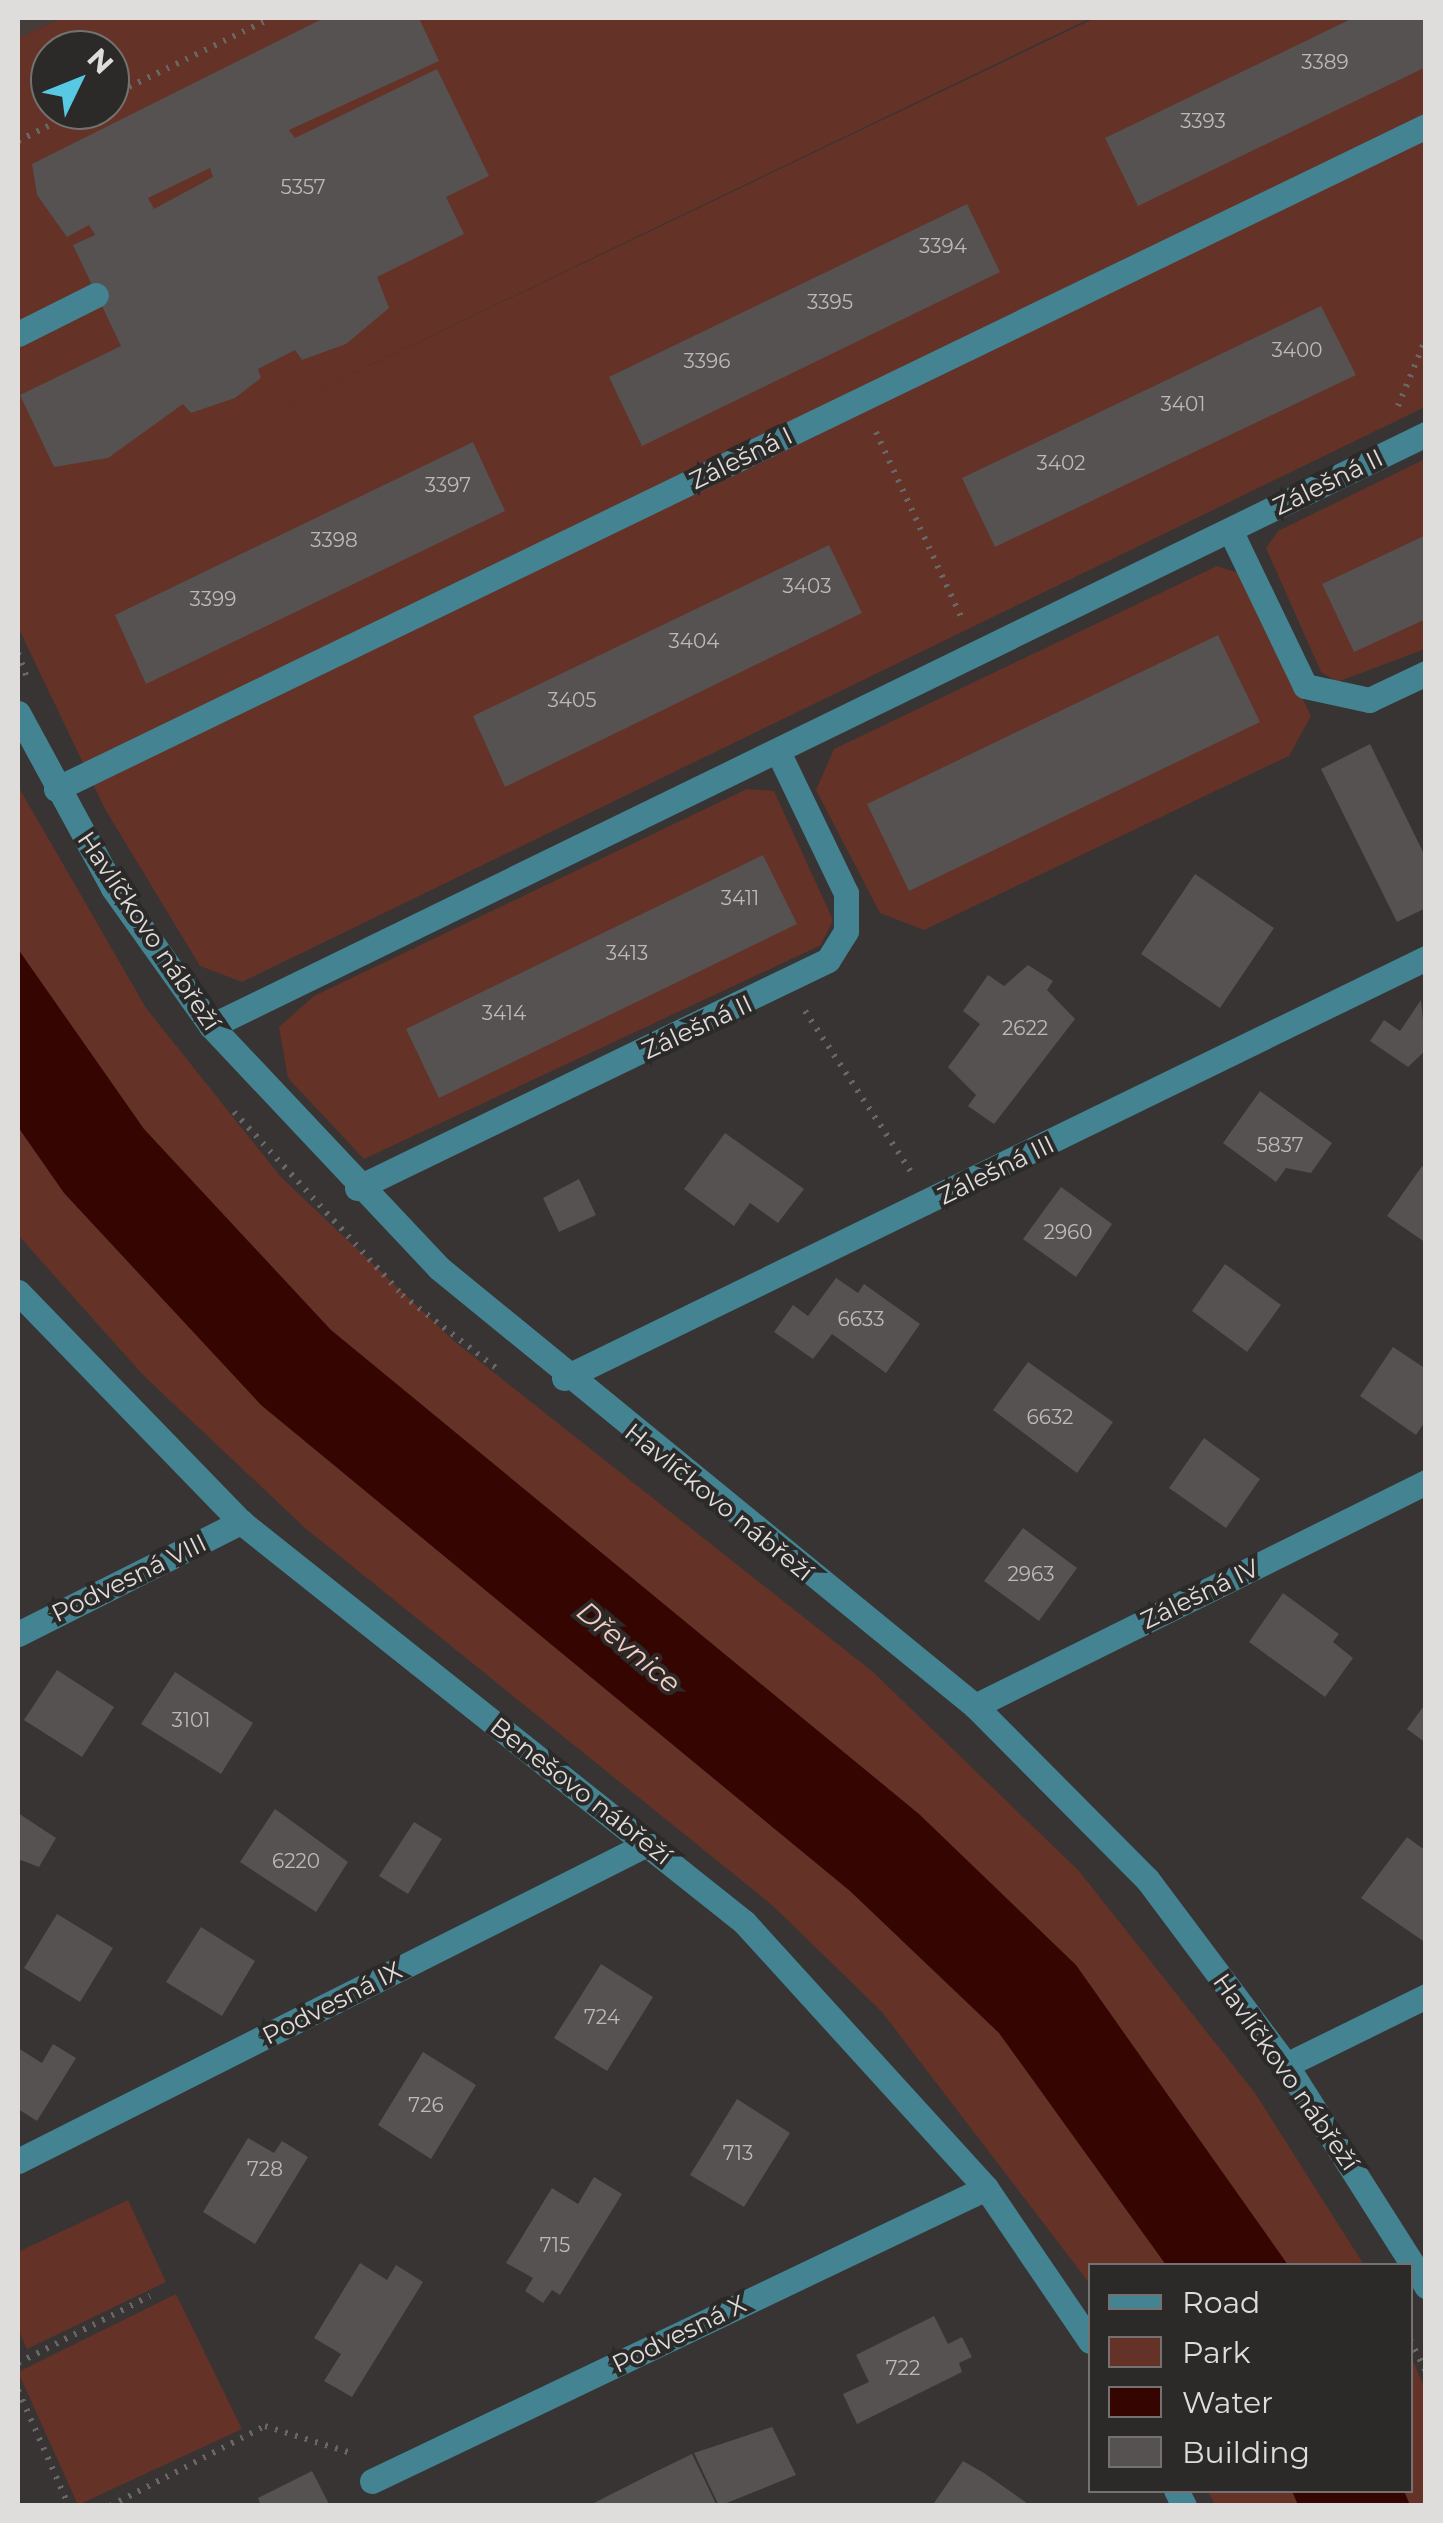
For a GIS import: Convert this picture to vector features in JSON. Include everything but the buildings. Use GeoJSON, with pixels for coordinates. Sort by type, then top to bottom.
{"type":"FeatureCollection","features":[{"type":"Feature","properties":{"kind":"street","name":"Zálešná I"},"geometry":{"type":"LineString","coordinates":[[56,789],[1426,126]]}},
{"type":"Feature","properties":{"kind":"street"},"geometry":{"type":"LineString","coordinates":[[18,334],[96,295]]}},
{"type":"Feature","properties":{"kind":"street","name":"Zálešná II"},"geometry":{"type":"LineString","coordinates":[[211,1026],[1426,434]]}},
{"type":"Feature","properties":{"kind":"street"},"geometry":{"type":"LineString","coordinates":[[1230,530],[1305,686],[1369,700],[1426,673]]}},
{"type":"Feature","properties":{"kind":"street","name":"Havlíčkovo nábřeží"},"geometry":{"type":"LineString","coordinates":[[18,712],[56,789],[211,1026],[357,1188],[564,1378],[975,1706],[1147,1879],[1286,2065],[1411,2263]]}},
{"type":"Feature","properties":{"kind":"street","name":"Zálešná II"},"geometry":{"type":"LineString","coordinates":[[357,1188],[787,984],[828,960],[850,916],[778,752]]}},
{"type":"Feature","properties":{"kind":"street","name":"Zálešná III"},"geometry":{"type":"LineString","coordinates":[[564,1378],[1426,958]]}},
{"type":"Feature","properties":{"kind":"street","name":"Benešovo nábřeží"},"geometry":{"type":"LineString","coordinates":[[18,1292],[242,1522],[647,1844],[830,2008],[986,2188],[1088,2338]]}},
{"type":"Feature","properties":{"kind":"street","name":"Zálešná IV"},"geometry":{"type":"LineString","coordinates":[[975,1706],[1426,1482]]}},
{"type":"Feature","properties":{"kind":"street","name":"Podvesná VIII"},"geometry":{"type":"LineString","coordinates":[[18,1634],[242,1522]]}},
{"type":"Feature","properties":{"kind":"street","name":"Podvesná IX"},"geometry":{"type":"LineString","coordinates":[[18,2162],[647,1844]]}},
{"type":"Feature","properties":{"kind":"street"},"geometry":{"type":"LineString","coordinates":[[1286,2065],[1426,1996]]}},
{"type":"Feature","properties":{"kind":"street","name":"Podvesná X"},"geometry":{"type":"LineString","coordinates":[[372,2481],[986,2188]]}},
{"type":"Feature","properties":{"kind":"path"},"geometry":{"type":"LineString","coordinates":[[130,86],[270,18]]}},
{"type":"Feature","properties":{"kind":"path"},"geometry":{"type":"LineString","coordinates":[[1376,458],[1426,338]]}},
{"type":"Feature","properties":{"kind":"path"},"geometry":{"type":"LineString","coordinates":[[861,400],[978,654]]}},
{"type":"Feature","properties":{"kind":"path"},"geometry":{"type":"LineString","coordinates":[[787,984],[930,1202]]}},
{"type":"Feature","properties":{"kind":"path"},"geometry":{"type":"LineString","coordinates":[[18,2363],[150,2296]]}},
{"type":"Feature","properties":{"kind":"path"},"geometry":{"type":"LineString","coordinates":[[1413,2346],[1426,2372]]}},
{"type":"Feature","properties":{"kind":"path"},"geometry":{"type":"LineString","coordinates":[[18,2390],[69,2506]]}},
{"type":"Feature","properties":{"kind":"path"},"geometry":{"type":"LineString","coordinates":[[110,2506],[265,2426],[356,2455],[372,2481]]}},
{"type":"Feature","properties":{"kind":"shaded area"},"geometry":{"type":"Polygon","coordinates":[[[18,18],[61,18],[30,30],[18,38],[18,18]]]}},
{"type":"Feature","properties":{"kind":"green space"},"geometry":{"type":"Polygon","coordinates":[[[61,18],[1091,18],[252,422],[1095,18],[1425,18],[1425,407],[242,982],[200,966],[105,809],[18,627],[18,38],[30,32],[30,130],[130,130],[130,30],[35,30],[61,18]]]}},
{"type":"Feature","properties":{"kind":"green space"},"geometry":{"type":"Polygon","coordinates":[[[1425,459],[1425,649],[1337,682],[1321,672],[1266,548],[1278,531],[1425,459]]]}},
{"type":"Feature","properties":{"kind":"green space"},"geometry":{"type":"Polygon","coordinates":[[[1217,566],[1242,574],[1311,716],[1289,756],[924,930],[880,913],[816,790],[834,749],[1217,566]]]}},
{"type":"Feature","properties":{"kind":"green space"},"geometry":{"type":"Polygon","coordinates":[[[18,786],[146,1008],[281,1177],[454,1341],[873,1672],[1079,1871],[1255,2093],[1363,2263],[1088,2263],[1088,2281],[882,2012],[772,1905],[305,1528],[144,1376],[18,1235],[18,786]]]}},
{"type":"Feature","properties":{"kind":"green space"},"geometry":{"type":"Polygon","coordinates":[[[747,789],[774,791],[833,920],[821,945],[364,1159],[288,1078],[279,1027],[314,996],[747,789]]]}},
{"type":"Feature","properties":{"kind":"green space"},"geometry":{"type":"Polygon","coordinates":[[[128,2200],[166,2282],[27,2349],[18,2329],[18,2252],[128,2200]]]}},
{"type":"Feature","properties":{"kind":"green space"},"geometry":{"type":"Polygon","coordinates":[[[176,2294],[242,2429],[78,2505],[18,2372],[176,2294]]]}},
{"type":"Feature","properties":{"kind":"green space"},"geometry":{"type":"Polygon","coordinates":[[[1413,2361],[1425,2389],[1425,2505],[1215,2505],[1209,2493],[1413,2493],[1413,2361]]]}},
{"type":"Feature","properties":{"kind":"water","name":"Dřevnice"},"geometry":{"type":"Polygon","coordinates":[[[18,949],[144,1129],[331,1330],[919,1814],[1076,1965],[1287,2263],[1165,2263],[999,2033],[850,1891],[261,1405],[64,1193],[18,1127],[18,949]]]}},
{"type":"Feature","properties":{"kind":"water"},"geometry":{"type":"Polygon","coordinates":[[[1293,2493],[1405,2493],[1410,2505],[1298,2505],[1293,2493]]]}}]}
